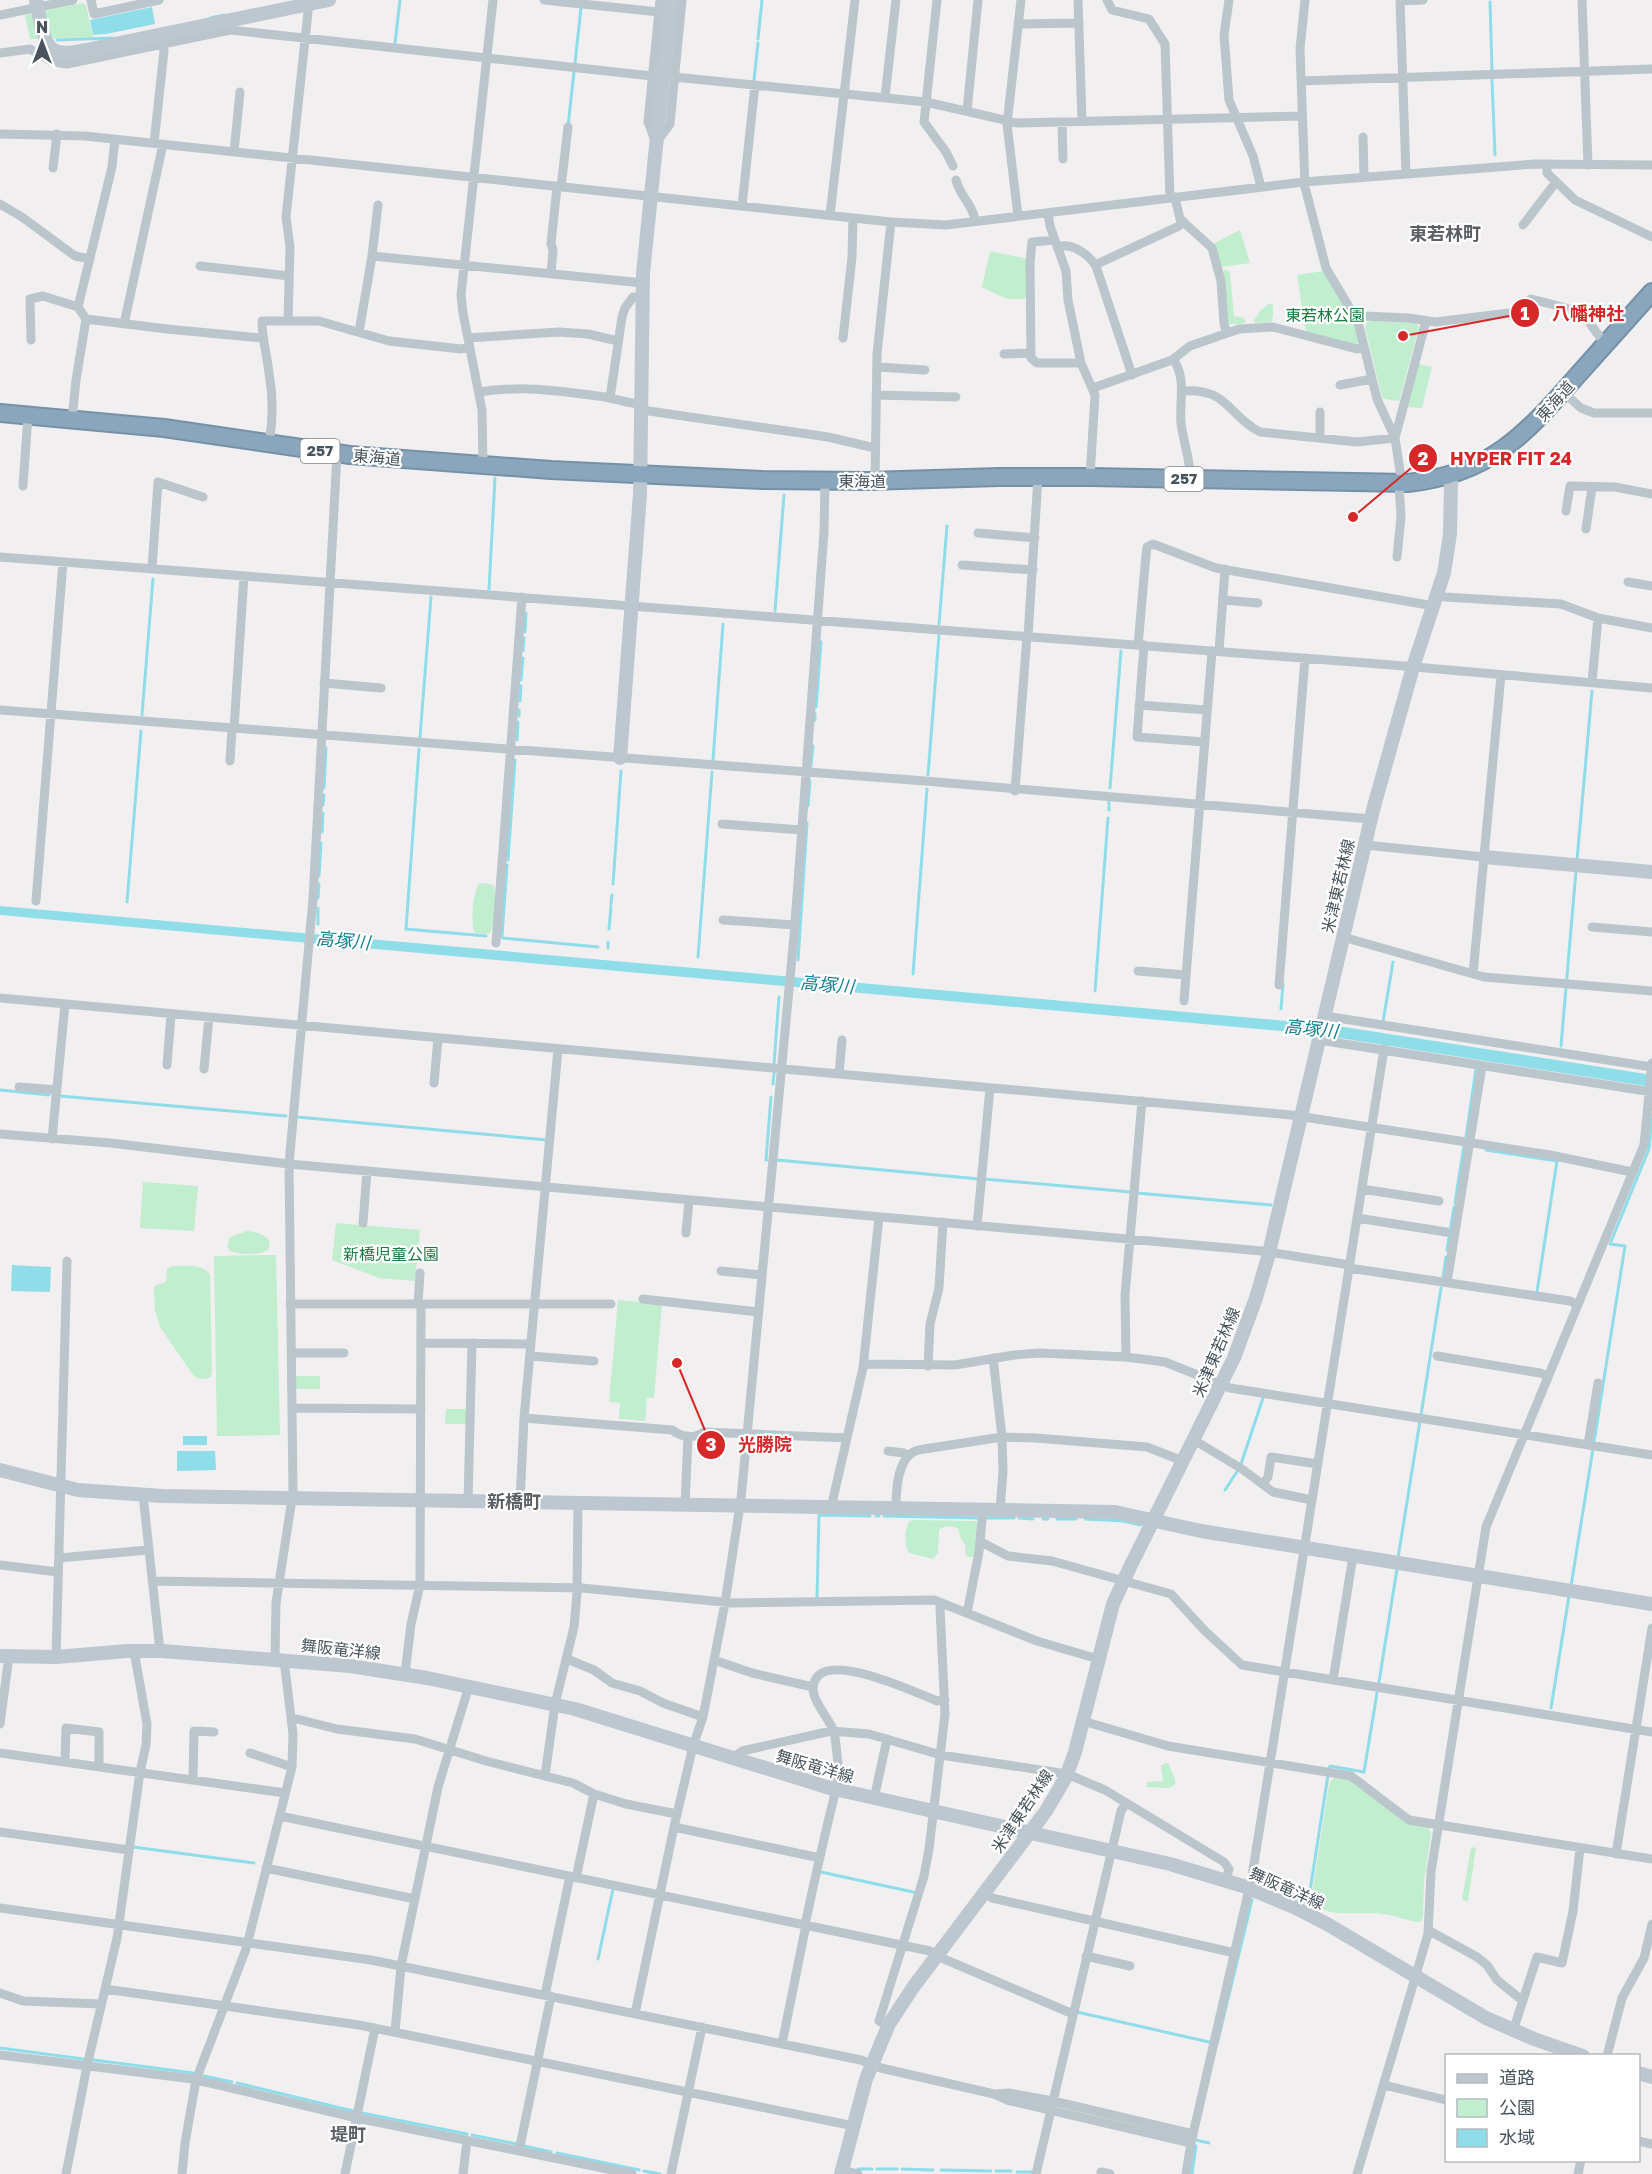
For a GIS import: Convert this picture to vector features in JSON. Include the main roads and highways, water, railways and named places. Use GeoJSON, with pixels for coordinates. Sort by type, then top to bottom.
{"type":"FeatureCollection","features":[{"type":"Feature","properties":{"kind":"highway","name":"東海道"},"geometry":{"type":"LineString","coordinates":[[0,412],[164,428],[337,454],[641,474],[825,481],[1090,477],[1400,484],[1449,476],[1481,463],[1509,446],[1534,424],[1652,292]]}},
{"type":"Feature","properties":{"kind":"main road"},"geometry":{"type":"LineString","coordinates":[[36,0],[44,41],[54,51],[67,54],[229,25],[307,2],[329,0]]}},
{"type":"Feature","properties":{"kind":"main road"},"geometry":{"type":"LineString","coordinates":[[620,758],[641,474],[642,290],[671,0]]}},
{"type":"Feature","properties":{"kind":"main road","name":"米津東若林線"},"geometry":{"type":"LineString","coordinates":[[842,2172],[871,2064],[888,2026],[905,1998],[1053,1800],[1067,1774],[1109,1617],[1124,1579],[1222,1384],[1250,1317],[1269,1252],[1371,819],[1413,667],[1436,600],[1449,544],[1451,482],[1449,476]]}},
{"type":"Feature","properties":{"kind":"main road"},"geometry":{"type":"LineString","coordinates":[[1484,857],[1652,872]]}},
{"type":"Feature","properties":{"kind":"main road"},"geometry":{"type":"LineString","coordinates":[[0,1470],[90,1492],[143,1495],[1115,1512],[1201,1531],[1652,1604]]}},
{"type":"Feature","properties":{"kind":"main road","name":"舞阪竜洋線"},"geometry":{"type":"LineString","coordinates":[[4,1656],[56,1657],[160,1650],[280,1660],[405,1674],[555,1704],[835,1790],[1191,1869],[1250,1888],[1319,1919],[1474,2011],[1513,2031],[1580,2054]]}},
{"type":"Feature","properties":{"kind":"water"},"geometry":{"type":"Polygon","coordinates":[[[152,7],[155,24],[93,35],[90,20],[152,7]]]}},
{"type":"Feature","properties":{"kind":"water","name":"高塚川"},"geometry":{"type":"Polygon","coordinates":[[[0,906],[1331,1025],[1646,1074],[1652,1087],[1314,1034],[0,915],[0,906]]]}},
{"type":"Feature","properties":{"kind":"water"},"geometry":{"type":"Polygon","coordinates":[[[12,1265],[51,1267],[50,1292],[11,1291],[12,1265]]]}},
{"type":"Feature","properties":{"kind":"water"},"geometry":{"type":"Polygon","coordinates":[[[183,1436],[207,1436],[207,1445],[183,1445],[183,1436]]]}},
{"type":"Feature","properties":{"kind":"water"},"geometry":{"type":"Polygon","coordinates":[[[177,1451],[215,1451],[216,1470],[177,1471],[177,1451]]]}},
{"type":"Feature","properties":{"kind":"waterway"},"geometry":{"type":"LineString","coordinates":[[395,43],[400,0]]}},
{"type":"Feature","properties":{"kind":"waterway"},"geometry":{"type":"LineString","coordinates":[[758,39],[762,0]]}},
{"type":"Feature","properties":{"kind":"waterway"},"geometry":{"type":"LineString","coordinates":[[1490,2],[1492,70]]}},
{"type":"Feature","properties":{"kind":"waterway"},"geometry":{"type":"LineString","coordinates":[[575,63],[581,8]]}},
{"type":"Feature","properties":{"kind":"waterway"},"geometry":{"type":"LineString","coordinates":[[210,18],[224,15]]}},
{"type":"Feature","properties":{"kind":"waterway"},"geometry":{"type":"LineString","coordinates":[[57,40],[112,38]]}},
{"type":"Feature","properties":{"kind":"waterway"},"geometry":{"type":"LineString","coordinates":[[754,80],[758,43]]}},
{"type":"Feature","properties":{"kind":"waterway"},"geometry":{"type":"LineString","coordinates":[[568,126],[574,72]]}},
{"type":"Feature","properties":{"kind":"waterway"},"geometry":{"type":"LineString","coordinates":[[1492,80],[1495,155]]}},
{"type":"Feature","properties":{"kind":"waterway"},"geometry":{"type":"LineString","coordinates":[[489,589],[495,478]]}},
{"type":"Feature","properties":{"kind":"waterway"},"geometry":{"type":"LineString","coordinates":[[775,611],[784,495]]}},
{"type":"Feature","properties":{"kind":"waterway"},"geometry":{"type":"LineString","coordinates":[[939,624],[947,526]]}},
{"type":"Feature","properties":{"kind":"waterway"},"geometry":{"type":"LineString","coordinates":[[142,715],[153,579]]}},
{"type":"Feature","properties":{"kind":"waterway"},"geometry":{"type":"LineString","coordinates":[[420,737],[431,597]]}},
{"type":"Feature","properties":{"kind":"waterway"},"geometry":{"type":"LineString","coordinates":[[525,632],[526,613]]}},
{"type":"Feature","properties":{"kind":"waterway"},"geometry":{"type":"LineString","coordinates":[[713,760],[723,624]]}},
{"type":"Feature","properties":{"kind":"waterway"},"geometry":{"type":"LineString","coordinates":[[928,775],[939,635]]}},
{"type":"Feature","properties":{"kind":"waterway"},"geometry":{"type":"LineString","coordinates":[[523,651],[524,638]]}},
{"type":"Feature","properties":{"kind":"waterway"},"geometry":{"type":"LineString","coordinates":[[816,707],[821,642]]}},
{"type":"Feature","properties":{"kind":"waterway"},"geometry":{"type":"LineString","coordinates":[[1110,788],[1121,651]]}},
{"type":"Feature","properties":{"kind":"waterway"},"geometry":{"type":"LineString","coordinates":[[521,680],[523,658]]}},
{"type":"Feature","properties":{"kind":"waterway"},"geometry":{"type":"LineString","coordinates":[[520,701],[521,686]]}},
{"type":"Feature","properties":{"kind":"waterway"},"geometry":{"type":"LineString","coordinates":[[1577,860],[1592,691]]}},
{"type":"Feature","properties":{"kind":"waterway"},"geometry":{"type":"LineString","coordinates":[[519,710],[519,716]]}},
{"type":"Feature","properties":{"kind":"waterway"},"geometry":{"type":"LineString","coordinates":[[815,714],[815,720]]}},
{"type":"Feature","properties":{"kind":"waterway"},"geometry":{"type":"LineString","coordinates":[[517,740],[518,722]]}},
{"type":"Feature","properties":{"kind":"waterway"},"geometry":{"type":"LineString","coordinates":[[127,902],[141,731]]}},
{"type":"Feature","properties":{"kind":"waterway"},"geometry":{"type":"LineString","coordinates":[[811,766],[813,746]]}},
{"type":"Feature","properties":{"kind":"waterway"},"geometry":{"type":"LineString","coordinates":[[324,788],[326,748]]}},
{"type":"Feature","properties":{"kind":"waterway"},"geometry":{"type":"LineString","coordinates":[[406,929],[419,749]]}},
{"type":"Feature","properties":{"kind":"waterway"},"geometry":{"type":"LineString","coordinates":[[508,860],[515,760]]}},
{"type":"Feature","properties":{"kind":"waterway"},"geometry":{"type":"LineString","coordinates":[[613,884],[621,771]]}},
{"type":"Feature","properties":{"kind":"waterway"},"geometry":{"type":"LineString","coordinates":[[698,957],[712,772]]}},
{"type":"Feature","properties":{"kind":"waterway"},"geometry":{"type":"LineString","coordinates":[[808,806],[810,781]]}},
{"type":"Feature","properties":{"kind":"waterway"},"geometry":{"type":"LineString","coordinates":[[913,974],[927,789]]}},
{"type":"Feature","properties":{"kind":"waterway"},"geometry":{"type":"LineString","coordinates":[[323,805],[324,795]]}},
{"type":"Feature","properties":{"kind":"waterway"},"geometry":{"type":"LineString","coordinates":[[1109,802],[1109,810]]}},
{"type":"Feature","properties":{"kind":"waterway"},"geometry":{"type":"LineString","coordinates":[[322,832],[323,813]]}},
{"type":"Feature","properties":{"kind":"waterway"},"geometry":{"type":"LineString","coordinates":[[1095,991],[1108,818]]}},
{"type":"Feature","properties":{"kind":"waterway"},"geometry":{"type":"LineString","coordinates":[[798,960],[807,823]]}},
{"type":"Feature","properties":{"kind":"waterway"},"geometry":{"type":"LineString","coordinates":[[319,876],[321,843]]}},
{"type":"Feature","properties":{"kind":"waterway"},"geometry":{"type":"LineString","coordinates":[[502,936],[507,865]]}},
{"type":"Feature","properties":{"kind":"waterway"},"geometry":{"type":"LineString","coordinates":[[1561,1046],[1576,871]]}},
{"type":"Feature","properties":{"kind":"waterway"},"geometry":{"type":"LineString","coordinates":[[318,898],[319,884]]}},
{"type":"Feature","properties":{"kind":"waterway"},"geometry":{"type":"LineString","coordinates":[[611,904],[612,895]]}},
{"type":"Feature","properties":{"kind":"waterway"},"geometry":{"type":"LineString","coordinates":[[609,929],[611,907]]}},
{"type":"Feature","properties":{"kind":"waterway","name":"高塚川"},"geometry":{"type":"LineString","coordinates":[[318,908],[318,924]]}},
{"type":"Feature","properties":{"kind":"waterway"},"geometry":{"type":"LineString","coordinates":[[406,929],[486,936]]}},
{"type":"Feature","properties":{"kind":"waterway"},"geometry":{"type":"LineString","coordinates":[[503,938],[598,947]]}},
{"type":"Feature","properties":{"kind":"waterway"},"geometry":{"type":"LineString","coordinates":[[608,942],[608,948]]}},
{"type":"Feature","properties":{"kind":"waterway"},"geometry":{"type":"LineString","coordinates":[[1383,1022],[1393,962]]}},
{"type":"Feature","properties":{"kind":"waterway","name":"高塚川"},"geometry":{"type":"LineString","coordinates":[[1281,1009],[1283,984]]}},
{"type":"Feature","properties":{"kind":"waterway"},"geometry":{"type":"LineString","coordinates":[[774,1064],[779,997]]}},
{"type":"Feature","properties":{"kind":"waterway"},"geometry":{"type":"LineString","coordinates":[[1466,1137],[1476,1069]]}},
{"type":"Feature","properties":{"kind":"waterway"},"geometry":{"type":"LineString","coordinates":[[773,1084],[774,1073]]}},
{"type":"Feature","properties":{"kind":"waterway"},"geometry":{"type":"LineString","coordinates":[[0,1090],[49,1095]]}},
{"type":"Feature","properties":{"kind":"waterway"},"geometry":{"type":"LineString","coordinates":[[60,1096],[286,1116]]}},
{"type":"Feature","properties":{"kind":"waterway"},"geometry":{"type":"LineString","coordinates":[[767,1160],[771,1097]]}},
{"type":"Feature","properties":{"kind":"waterway"},"geometry":{"type":"LineString","coordinates":[[1594,1442],[1625,1246],[1610,1244],[1649,1149],[1652,1115]]}},
{"type":"Feature","properties":{"kind":"waterway"},"geometry":{"type":"LineString","coordinates":[[297,1117],[547,1140]]}},
{"type":"Feature","properties":{"kind":"waterway"},"geometry":{"type":"LineString","coordinates":[[1455,1203],[1464,1145]]}},
{"type":"Feature","properties":{"kind":"waterway"},"geometry":{"type":"LineString","coordinates":[[1486,1150],[1557,1161],[1537,1292]]}},
{"type":"Feature","properties":{"kind":"waterway"},"geometry":{"type":"LineString","coordinates":[[777,1160],[979,1179]]}},
{"type":"Feature","properties":{"kind":"waterway"},"geometry":{"type":"LineString","coordinates":[[984,1179],[1131,1192]]}},
{"type":"Feature","properties":{"kind":"waterway"},"geometry":{"type":"LineString","coordinates":[[1137,1193],[1271,1205]]}},
{"type":"Feature","properties":{"kind":"waterway"},"geometry":{"type":"LineString","coordinates":[[1447,1250],[1454,1207]]}},
{"type":"Feature","properties":{"kind":"waterway"},"geometry":{"type":"LineString","coordinates":[[1443,1277],[1446,1257]]}},
{"type":"Feature","properties":{"kind":"waterway"},"geometry":{"type":"LineString","coordinates":[[1421,1415],[1441,1288]]}},
{"type":"Feature","properties":{"kind":"waterway"},"geometry":{"type":"LineString","coordinates":[[1241,1464],[1263,1398]]}},
{"type":"Feature","properties":{"kind":"waterway"},"geometry":{"type":"LineString","coordinates":[[1398,1558],[1420,1421]]}},
{"type":"Feature","properties":{"kind":"waterway"},"geometry":{"type":"LineString","coordinates":[[1571,1586],[1593,1449]]}},
{"type":"Feature","properties":{"kind":"waterway"},"geometry":{"type":"LineString","coordinates":[[1225,1490],[1238,1470]]}},
{"type":"Feature","properties":{"kind":"waterway"},"geometry":{"type":"LineString","coordinates":[[817,1599],[819,1515],[870,1516]]}},
{"type":"Feature","properties":{"kind":"waterway"},"geometry":{"type":"LineString","coordinates":[[884,1516],[978,1518]]}},
{"type":"Feature","properties":{"kind":"waterway"},"geometry":{"type":"LineString","coordinates":[[986,1518],[1014,1518]]}},
{"type":"Feature","properties":{"kind":"waterway"},"geometry":{"type":"LineString","coordinates":[[1019,1518],[1033,1519]]}},
{"type":"Feature","properties":{"kind":"waterway"},"geometry":{"type":"LineString","coordinates":[[1043,1519],[1048,1519]]}},
{"type":"Feature","properties":{"kind":"waterway"},"geometry":{"type":"LineString","coordinates":[[1057,1519],[1076,1519]]}},
{"type":"Feature","properties":{"kind":"waterway"},"geometry":{"type":"LineString","coordinates":[[1085,1519],[1123,1521],[1141,1525]]}},
{"type":"Feature","properties":{"kind":"waterway"},"geometry":{"type":"LineString","coordinates":[[1379,1682],[1397,1569]]}},
{"type":"Feature","properties":{"kind":"waterway"},"geometry":{"type":"LineString","coordinates":[[1551,1708],[1569,1596]]}},
{"type":"Feature","properties":{"kind":"waterway"},"geometry":{"type":"LineString","coordinates":[[1329,1769],[1330,1766],[1364,1772],[1377,1693]]}},
{"type":"Feature","properties":{"kind":"waterway"},"geometry":{"type":"LineString","coordinates":[[1287,1892],[1308,1904],[1328,1775]]}},
{"type":"Feature","properties":{"kind":"waterway"},"geometry":{"type":"LineString","coordinates":[[133,1847],[254,1863]]}},
{"type":"Feature","properties":{"kind":"waterway"},"geometry":{"type":"LineString","coordinates":[[821,1872],[913,1892]]}},
{"type":"Feature","properties":{"kind":"waterway"},"geometry":{"type":"LineString","coordinates":[[1259,1876],[1276,1885]]}},
{"type":"Feature","properties":{"kind":"waterway"},"geometry":{"type":"LineString","coordinates":[[598,1959],[613,1889]]}},
{"type":"Feature","properties":{"kind":"waterway"},"geometry":{"type":"LineString","coordinates":[[1217,2044],[1252,1900]]}},
{"type":"Feature","properties":{"kind":"waterway"},"geometry":{"type":"LineString","coordinates":[[1077,2012],[1209,2042]]}},
{"type":"Feature","properties":{"kind":"waterway"},"geometry":{"type":"LineString","coordinates":[[0,2048],[83,2059]]}},
{"type":"Feature","properties":{"kind":"waterway"},"geometry":{"type":"LineString","coordinates":[[94,2060],[193,2073]]}},
{"type":"Feature","properties":{"kind":"waterway"},"geometry":{"type":"LineString","coordinates":[[204,2076],[232,2082]]}},
{"type":"Feature","properties":{"kind":"waterway"},"geometry":{"type":"LineString","coordinates":[[237,2083],[353,2111]]}},
{"type":"Feature","properties":{"kind":"waterway"},"geometry":{"type":"LineString","coordinates":[[362,2113],[467,2134]]}},
{"type":"Feature","properties":{"kind":"waterway"},"geometry":{"type":"LineString","coordinates":[[472,2135],[516,2144]]}},
{"type":"Feature","properties":{"kind":"waterway"},"geometry":{"type":"LineString","coordinates":[[1196,2140],[1209,2143]]}},
{"type":"Feature","properties":{"kind":"waterway"},"geometry":{"type":"LineString","coordinates":[[524,2146],[551,2152]]}},
{"type":"Feature","properties":{"kind":"waterway"},"geometry":{"type":"LineString","coordinates":[[1192,2174],[1196,2146]]}},
{"type":"Feature","properties":{"kind":"waterway"},"geometry":{"type":"LineString","coordinates":[[557,2153],[639,2170]]}},
{"type":"Feature","properties":{"kind":"waterway"},"geometry":{"type":"LineString","coordinates":[[858,2169],[872,2169]]}},
{"type":"Feature","properties":{"kind":"waterway"},"geometry":{"type":"LineString","coordinates":[[877,2169],[897,2169]]}},
{"type":"Feature","properties":{"kind":"waterway"},"geometry":{"type":"LineString","coordinates":[[902,2169],[933,2170]]}},
{"type":"Feature","properties":{"kind":"waterway"},"geometry":{"type":"LineString","coordinates":[[941,2170],[991,2171]]}},
{"type":"Feature","properties":{"kind":"waterway"},"geometry":{"type":"LineString","coordinates":[[644,2171],[660,2174]]}},
{"type":"Feature","properties":{"kind":"waterway"},"geometry":{"type":"LineString","coordinates":[[996,2171],[1011,2171]]}},
{"type":"Feature","properties":{"kind":"waterway"},"geometry":{"type":"LineString","coordinates":[[1017,2172],[1033,2172]]}},
{"type":"Feature","properties":{"kind":"place","name":"八幡神社"},"geometry":{"type":"Point","coordinates":[1403,336]}},
{"type":"Feature","properties":{"kind":"place","name":"HYPER FIT 24"},"geometry":{"type":"Point","coordinates":[1353,517]}},
{"type":"Feature","properties":{"kind":"place","name":"光勝院"},"geometry":{"type":"Point","coordinates":[677,1363]}},
{"type":"Feature","properties":{"kind":"district","name":"東若林町"},"geometry":{"type":"Point","coordinates":[1445,234]}},
{"type":"Feature","properties":{"kind":"district","name":"新橋町"},"geometry":{"type":"Point","coordinates":[514,1502]}},
{"type":"Feature","properties":{"kind":"district","name":"堤町"},"geometry":{"type":"Point","coordinates":[348,2135]}},
{"type":"Feature","properties":{"kind":"park label","name":"東若林公園"},"geometry":{"type":"Point","coordinates":[1325,315]}},
{"type":"Feature","properties":{"kind":"park label","name":"新橋児童公園"},"geometry":{"type":"Point","coordinates":[391,1254]}}]}
